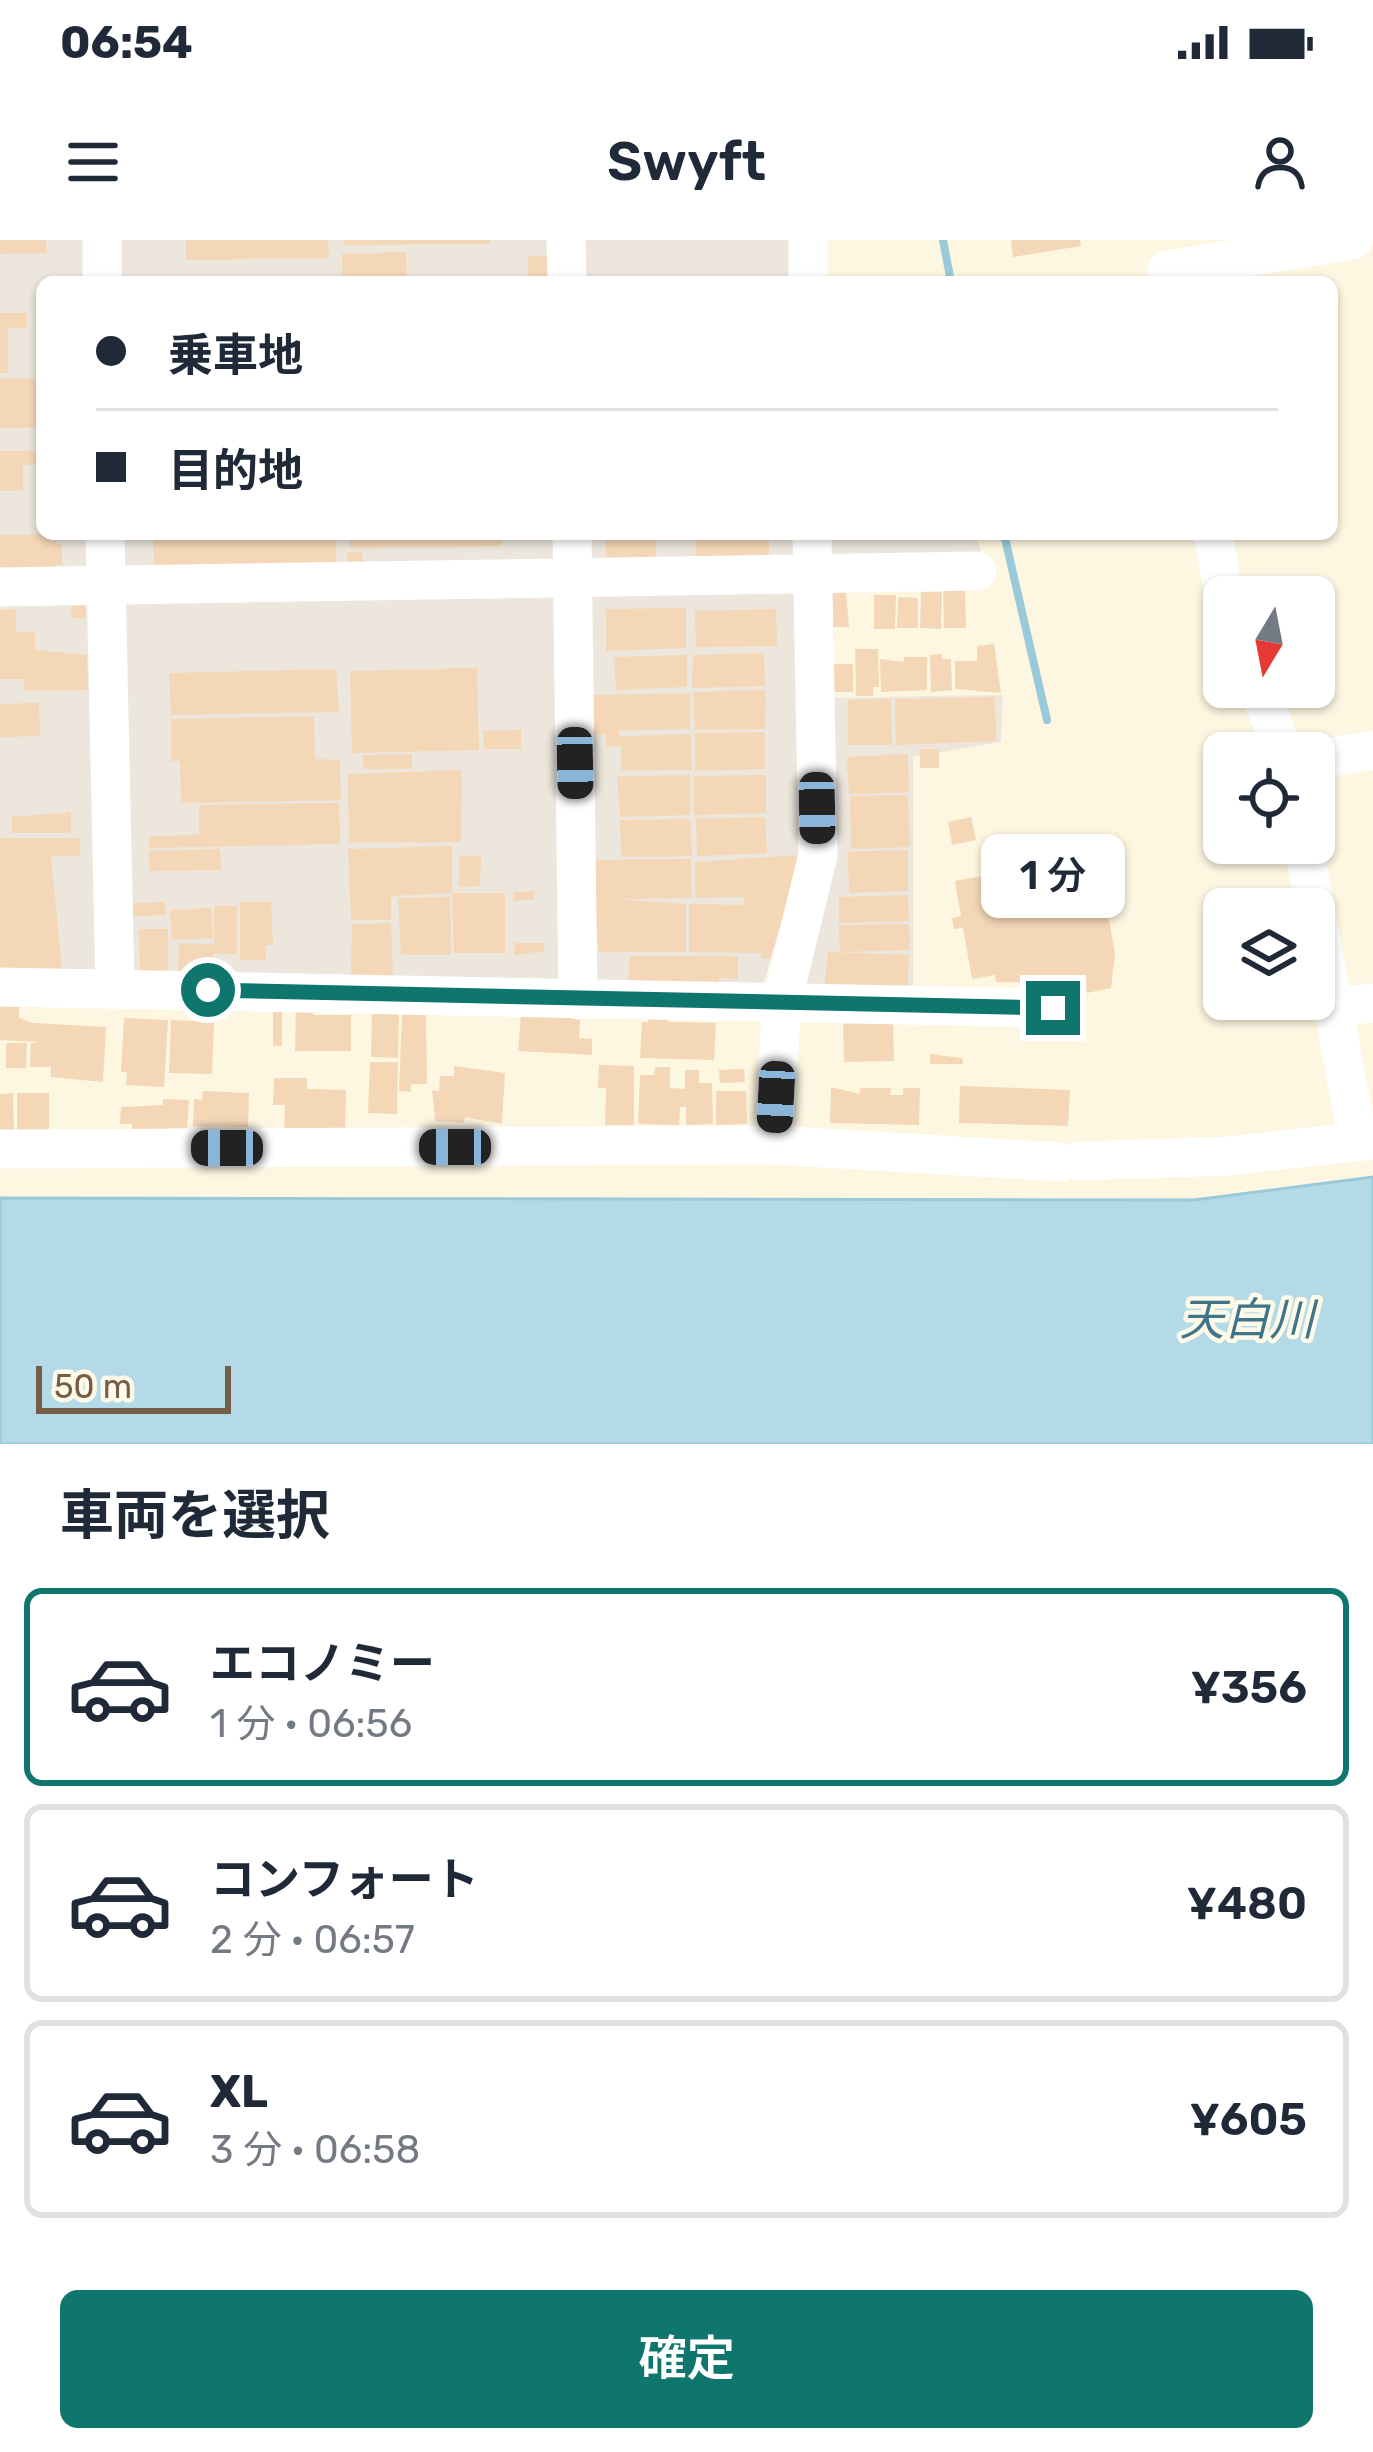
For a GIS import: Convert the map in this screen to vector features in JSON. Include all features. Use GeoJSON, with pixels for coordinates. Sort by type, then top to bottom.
{"type":"FeatureCollection","features":[{"type":"Feature","properties":{"kind":"street"},"geometry":{"type":"LineString","coordinates":[[102,240],[102,276]]}},
{"type":"Feature","properties":{"kind":"street"},"geometry":{"type":"LineString","coordinates":[[566,240],[566,276]]}},
{"type":"Feature","properties":{"kind":"street"},"geometry":{"type":"LineString","coordinates":[[808,240],[808,276]]}},
{"type":"Feature","properties":{"kind":"street"},"geometry":{"type":"LineString","coordinates":[[1166,264],[1353,240]]}},
{"type":"Feature","properties":{"kind":"street"},"geometry":{"type":"LineString","coordinates":[[105,540],[115,987]]}},
{"type":"Feature","properties":{"kind":"street"},"geometry":{"type":"LineString","coordinates":[[572,540],[578,1000]]}},
{"type":"Feature","properties":{"kind":"street"},"geometry":{"type":"LineString","coordinates":[[1214,540],[1220,576]]}},
{"type":"Feature","properties":{"kind":"street"},"geometry":{"type":"LineString","coordinates":[[0,587],[572,574],[812,553],[977,571]]}},
{"type":"Feature","properties":{"kind":"street"},"geometry":{"type":"LineString","coordinates":[[773,1145],[782,1002],[818,855],[812,553]]}},
{"type":"Feature","properties":{"kind":"street"},"geometry":{"type":"LineString","coordinates":[[1335,756],[1373,750]]}},
{"type":"Feature","properties":{"kind":"street"},"geometry":{"type":"LineString","coordinates":[[0,987],[1053,1008]]}},
{"type":"Feature","properties":{"kind":"street"},"geometry":{"type":"LineString","coordinates":[[1335,1007],[1373,1003]]}},
{"type":"Feature","properties":{"kind":"street"},"geometry":{"type":"LineString","coordinates":[[0,1150],[773,1145],[1070,1161],[1228,1156],[1365,1141],[1335,1011]]}},
{"type":"Feature","properties":{"kind":"shaded area"},"geometry":{"type":"Polygon","coordinates":[[[0,240],[86,240],[87,276],[36,276],[36,540],[94,540],[95,575],[0,576],[0,240]]]}},
{"type":"Feature","properties":{"kind":"shaded area"},"geometry":{"type":"Polygon","coordinates":[[[114,240],[552,240],[553,276],[115,276],[114,240]]]}},
{"type":"Feature","properties":{"kind":"shaded area"},"geometry":{"type":"Polygon","coordinates":[[[575,240],[791,240],[792,276],[576,276],[575,240]]]}},
{"type":"Feature","properties":{"kind":"shaded area"},"geometry":{"type":"Polygon","coordinates":[[[122,540],[557,540],[558,564],[123,574],[122,540]]]}},
{"type":"Feature","properties":{"kind":"shaded area"},"geometry":{"type":"Polygon","coordinates":[[[579,540],[799,540],[799,560],[580,564],[579,540]]]}},
{"type":"Feature","properties":{"kind":"shaded area"},"geometry":{"type":"Polygon","coordinates":[[[822,540],[978,540],[982,560],[822,562],[822,540]]]}},
{"type":"Feature","properties":{"kind":"shaded area"},"geometry":{"type":"Polygon","coordinates":[[[799,583],[802,855],[761,992],[589,990],[582,585],[799,583]]]}},
{"type":"Feature","properties":{"kind":"shaded area"},"geometry":{"type":"Polygon","coordinates":[[[556,585],[564,990],[130,978],[122,595],[556,585]]]}},
{"type":"Feature","properties":{"kind":"shaded area"},"geometry":{"type":"Polygon","coordinates":[[[92,597],[103,975],[0,975],[0,599],[92,597]]]}},
{"type":"Feature","properties":{"kind":"shaded area"},"geometry":{"type":"Polygon","coordinates":[[[1003,695],[1001,742],[913,757],[913,991],[791,991],[818,698],[1003,695]]]}},
{"type":"Feature","properties":{"kind":"water","name":"天白川"},"geometry":{"type":"Polygon","coordinates":[[[1373,1177],[1373,1444],[0,1444],[0,1198],[1194,1200],[1373,1177]]]}},
{"type":"Feature","properties":{"kind":"building"},"geometry":{"type":"Polygon","coordinates":[[[0,240],[46,240],[47,253],[0,254],[0,240]]]}},
{"type":"Feature","properties":{"kind":"building"},"geometry":{"type":"Polygon","coordinates":[[[186,240],[328,240],[329,258],[186,260],[186,240]]]}},
{"type":"Feature","properties":{"kind":"building"},"geometry":{"type":"Polygon","coordinates":[[[344,240],[490,240],[490,244],[344,245],[344,240]]]}},
{"type":"Feature","properties":{"kind":"building"},"geometry":{"type":"Polygon","coordinates":[[[1011,240],[1080,240],[1081,246],[1013,257],[1011,240]]]}},
{"type":"Feature","properties":{"kind":"building"},"geometry":{"type":"Polygon","coordinates":[[[406,252],[407,276],[343,276],[342,254],[406,252]]]}},
{"type":"Feature","properties":{"kind":"building"},"geometry":{"type":"Polygon","coordinates":[[[528,256],[551,256],[551,276],[528,276],[528,256]]]}},
{"type":"Feature","properties":{"kind":"building"},"geometry":{"type":"Polygon","coordinates":[[[0,313],[27,313],[27,328],[8,328],[8,373],[0,373],[0,313]]]}},
{"type":"Feature","properties":{"kind":"building"},"geometry":{"type":"Polygon","coordinates":[[[36,378],[36,427],[0,428],[0,379],[36,378]]]}},
{"type":"Feature","properties":{"kind":"building"},"geometry":{"type":"Polygon","coordinates":[[[0,451],[36,451],[36,464],[23,465],[23,491],[0,491],[0,451]]]}},
{"type":"Feature","properties":{"kind":"building"},"geometry":{"type":"Polygon","coordinates":[[[36,534],[36,540],[56,540],[62,544],[62,565],[56,565],[56,574],[0,575],[0,535],[36,534]]]}},
{"type":"Feature","properties":{"kind":"building"},"geometry":{"type":"Polygon","coordinates":[[[153,540],[336,540],[336,566],[154,569],[153,540]]]}},
{"type":"Feature","properties":{"kind":"building"},"geometry":{"type":"Polygon","coordinates":[[[349,540],[502,540],[502,546],[349,548],[349,540]]]}},
{"type":"Feature","properties":{"kind":"building"},"geometry":{"type":"Polygon","coordinates":[[[606,540],[656,540],[656,559],[606,559],[606,540]]]}},
{"type":"Feature","properties":{"kind":"building"},"geometry":{"type":"Polygon","coordinates":[[[696,540],[769,540],[769,560],[696,561],[696,540]]]}},
{"type":"Feature","properties":{"kind":"building"},"geometry":{"type":"Polygon","coordinates":[[[362,552],[363,566],[348,566],[347,553],[362,552]]]}},
{"type":"Feature","properties":{"kind":"building"},"geometry":{"type":"Polygon","coordinates":[[[965,589],[966,628],[944,628],[943,590],[965,589]]]}},
{"type":"Feature","properties":{"kind":"building"},"geometry":{"type":"Polygon","coordinates":[[[846,592],[849,627],[830,627],[828,593],[846,592]]]}},
{"type":"Feature","properties":{"kind":"building"},"geometry":{"type":"Polygon","coordinates":[[[921,592],[942,592],[941,629],[920,628],[921,592]]]}},
{"type":"Feature","properties":{"kind":"building"},"geometry":{"type":"Polygon","coordinates":[[[874,595],[896,595],[895,629],[874,629],[874,595]]]}},
{"type":"Feature","properties":{"kind":"building"},"geometry":{"type":"Polygon","coordinates":[[[898,597],[918,598],[918,628],[897,628],[898,597]]]}},
{"type":"Feature","properties":{"kind":"building"},"geometry":{"type":"Polygon","coordinates":[[[85,605],[86,618],[72,618],[71,606],[85,605]]]}},
{"type":"Feature","properties":{"kind":"building"},"geometry":{"type":"Polygon","coordinates":[[[686,608],[686,648],[606,651],[606,609],[686,608]]]}},
{"type":"Feature","properties":{"kind":"building"},"geometry":{"type":"Polygon","coordinates":[[[16,609],[16,632],[35,632],[35,650],[87,655],[88,690],[24,691],[24,679],[0,679],[0,610],[16,609]]]}},
{"type":"Feature","properties":{"kind":"building"},"geometry":{"type":"Polygon","coordinates":[[[776,609],[777,646],[696,647],[695,611],[776,609]]]}},
{"type":"Feature","properties":{"kind":"building"},"geometry":{"type":"Polygon","coordinates":[[[994,644],[1001,693],[955,689],[955,661],[977,661],[977,646],[994,644]]]}},
{"type":"Feature","properties":{"kind":"building"},"geometry":{"type":"Polygon","coordinates":[[[855,649],[878,649],[879,687],[873,687],[873,696],[856,696],[855,649]]]}},
{"type":"Feature","properties":{"kind":"building"},"geometry":{"type":"Polygon","coordinates":[[[764,653],[765,686],[692,688],[693,655],[764,653]]]}},
{"type":"Feature","properties":{"kind":"building"},"geometry":{"type":"Polygon","coordinates":[[[942,654],[942,659],[951,659],[952,690],[931,692],[930,655],[942,654]]]}},
{"type":"Feature","properties":{"kind":"building"},"geometry":{"type":"Polygon","coordinates":[[[687,655],[687,687],[616,690],[614,657],[687,655]]]}},
{"type":"Feature","properties":{"kind":"building"},"geometry":{"type":"Polygon","coordinates":[[[904,657],[927,657],[927,690],[881,692],[880,659],[904,662],[904,657]]]}},
{"type":"Feature","properties":{"kind":"building"},"geometry":{"type":"Polygon","coordinates":[[[832,664],[853,664],[853,692],[832,692],[832,664]]]}},
{"type":"Feature","properties":{"kind":"building"},"geometry":{"type":"Polygon","coordinates":[[[477,668],[479,750],[352,753],[350,671],[477,668]]]}},
{"type":"Feature","properties":{"kind":"building"},"geometry":{"type":"Polygon","coordinates":[[[336,669],[339,712],[171,715],[169,673],[336,669]]]}},
{"type":"Feature","properties":{"kind":"building"},"geometry":{"type":"Polygon","coordinates":[[[766,690],[765,729],[695,730],[693,692],[766,690]]]}},
{"type":"Feature","properties":{"kind":"building"},"geometry":{"type":"Polygon","coordinates":[[[690,693],[690,729],[619,731],[619,736],[691,734],[692,770],[621,771],[621,746],[606,747],[606,734],[591,734],[592,695],[690,693]]]}},
{"type":"Feature","properties":{"kind":"building"},"geometry":{"type":"Polygon","coordinates":[[[995,697],[996,741],[896,745],[895,699],[995,697]]]}},
{"type":"Feature","properties":{"kind":"building"},"geometry":{"type":"Polygon","coordinates":[[[891,699],[892,745],[848,745],[848,700],[891,699]]]}},
{"type":"Feature","properties":{"kind":"building"},"geometry":{"type":"Polygon","coordinates":[[[39,703],[40,736],[0,737],[0,704],[39,703]]]}},
{"type":"Feature","properties":{"kind":"building"},"geometry":{"type":"Polygon","coordinates":[[[314,716],[315,759],[340,760],[341,800],[181,803],[180,761],[171,761],[171,719],[314,716]]]}},
{"type":"Feature","properties":{"kind":"building"},"geometry":{"type":"Polygon","coordinates":[[[521,730],[521,749],[484,749],[483,731],[521,730]]]}},
{"type":"Feature","properties":{"kind":"building"},"geometry":{"type":"Polygon","coordinates":[[[765,732],[765,769],[695,771],[695,733],[765,732]]]}},
{"type":"Feature","properties":{"kind":"building"},"geometry":{"type":"Polygon","coordinates":[[[920,749],[939,749],[939,768],[920,768],[920,749]]]}},
{"type":"Feature","properties":{"kind":"building"},"geometry":{"type":"Polygon","coordinates":[[[412,754],[412,769],[363,769],[363,755],[412,754]]]}},
{"type":"Feature","properties":{"kind":"building"},"geometry":{"type":"Polygon","coordinates":[[[908,754],[909,792],[849,794],[847,757],[908,754]]]}},
{"type":"Feature","properties":{"kind":"building"},"geometry":{"type":"Polygon","coordinates":[[[462,770],[461,842],[349,843],[348,774],[462,770]]]}},
{"type":"Feature","properties":{"kind":"building"},"geometry":{"type":"Polygon","coordinates":[[[690,775],[690,815],[620,817],[617,776],[690,775]]]}},
{"type":"Feature","properties":{"kind":"building"},"geometry":{"type":"Polygon","coordinates":[[[766,775],[766,813],[694,815],[694,776],[766,775]]]}},
{"type":"Feature","properties":{"kind":"building"},"geometry":{"type":"Polygon","coordinates":[[[908,795],[910,847],[851,849],[850,796],[908,795]]]}},
{"type":"Feature","properties":{"kind":"building"},"geometry":{"type":"Polygon","coordinates":[[[339,803],[340,844],[149,848],[149,836],[199,835],[199,805],[339,803]]]}},
{"type":"Feature","properties":{"kind":"building"},"geometry":{"type":"Polygon","coordinates":[[[71,812],[71,833],[12,833],[12,817],[71,812]]]}},
{"type":"Feature","properties":{"kind":"building"},"geometry":{"type":"Polygon","coordinates":[[[765,817],[767,853],[697,856],[696,819],[765,817]]]}},
{"type":"Feature","properties":{"kind":"building"},"geometry":{"type":"Polygon","coordinates":[[[971,817],[976,840],[952,845],[948,822],[971,817]]]}},
{"type":"Feature","properties":{"kind":"building"},"geometry":{"type":"Polygon","coordinates":[[[690,819],[692,856],[621,857],[620,820],[690,819]]]}},
{"type":"Feature","properties":{"kind":"building"},"geometry":{"type":"Polygon","coordinates":[[[0,838],[80,838],[80,856],[51,856],[62,970],[0,971],[0,838]]]}},
{"type":"Feature","properties":{"kind":"building"},"geometry":{"type":"Polygon","coordinates":[[[452,846],[452,893],[391,896],[391,920],[351,920],[348,849],[452,846]]]}},
{"type":"Feature","properties":{"kind":"building"},"geometry":{"type":"Polygon","coordinates":[[[220,849],[221,870],[149,871],[149,851],[220,849]]]}},
{"type":"Feature","properties":{"kind":"building"},"geometry":{"type":"Polygon","coordinates":[[[908,850],[908,891],[849,893],[848,852],[908,850]]]}},
{"type":"Feature","properties":{"kind":"building"},"geometry":{"type":"Polygon","coordinates":[[[802,855],[770,959],[761,958],[762,953],[689,952],[689,904],[744,905],[744,897],[695,898],[695,862],[802,855]]]}},
{"type":"Feature","properties":{"kind":"building"},"geometry":{"type":"Polygon","coordinates":[[[1097,855],[1115,953],[1111,988],[1087,993],[1085,983],[996,982],[995,975],[972,979],[963,928],[954,929],[952,918],[961,916],[955,881],[1097,855]]]}},
{"type":"Feature","properties":{"kind":"building"},"geometry":{"type":"Polygon","coordinates":[[[459,856],[481,856],[480,886],[459,887],[459,856]]]}},
{"type":"Feature","properties":{"kind":"building"},"geometry":{"type":"Polygon","coordinates":[[[691,859],[692,898],[614,899],[686,904],[686,952],[599,952],[589,860],[691,859]]]}},
{"type":"Feature","properties":{"kind":"building"},"geometry":{"type":"Polygon","coordinates":[[[534,891],[534,900],[514,901],[513,892],[534,891]]]}},
{"type":"Feature","properties":{"kind":"building"},"geometry":{"type":"Polygon","coordinates":[[[452,893],[505,893],[505,953],[454,953],[452,893]]]}},
{"type":"Feature","properties":{"kind":"building"},"geometry":{"type":"Polygon","coordinates":[[[908,895],[909,921],[839,923],[839,897],[908,895]]]}},
{"type":"Feature","properties":{"kind":"building"},"geometry":{"type":"Polygon","coordinates":[[[450,897],[451,955],[401,955],[398,898],[450,897]]]}},
{"type":"Feature","properties":{"kind":"building"},"geometry":{"type":"Polygon","coordinates":[[[165,902],[166,915],[133,916],[133,903],[165,902]]]}},
{"type":"Feature","properties":{"kind":"building"},"geometry":{"type":"Polygon","coordinates":[[[240,902],[271,902],[273,945],[266,945],[266,960],[240,960],[240,902]]]}},
{"type":"Feature","properties":{"kind":"building"},"geometry":{"type":"Polygon","coordinates":[[[214,906],[237,906],[237,954],[213,954],[213,976],[178,975],[179,943],[214,944],[214,906]]]}},
{"type":"Feature","properties":{"kind":"building"},"geometry":{"type":"Polygon","coordinates":[[[211,908],[213,938],[172,940],[170,910],[211,908]]]}},
{"type":"Feature","properties":{"kind":"building"},"geometry":{"type":"Polygon","coordinates":[[[391,923],[393,979],[351,979],[352,924],[391,923]]]}},
{"type":"Feature","properties":{"kind":"building"},"geometry":{"type":"Polygon","coordinates":[[[909,924],[910,950],[840,952],[839,925],[909,924]]]}},
{"type":"Feature","properties":{"kind":"building"},"geometry":{"type":"Polygon","coordinates":[[[139,929],[168,929],[168,974],[140,974],[139,929]]]}},
{"type":"Feature","properties":{"kind":"building"},"geometry":{"type":"Polygon","coordinates":[[[515,943],[544,943],[544,951],[514,955],[515,943]]]}},
{"type":"Feature","properties":{"kind":"building"},"geometry":{"type":"Polygon","coordinates":[[[828,952],[909,955],[907,993],[824,989],[828,952]]]}},
{"type":"Feature","properties":{"kind":"building"},"geometry":{"type":"Polygon","coordinates":[[[630,956],[738,956],[738,979],[719,978],[719,990],[628,990],[630,956]]]}},
{"type":"Feature","properties":{"kind":"building"},"geometry":{"type":"Polygon","coordinates":[[[0,1000],[19,1000],[19,1018],[34,1023],[106,1027],[103,1082],[51,1077],[51,1067],[30,1067],[31,1043],[39,1042],[0,1040],[0,1000]]]}},
{"type":"Feature","properties":{"kind":"building"},"geometry":{"type":"Polygon","coordinates":[[[296,1006],[313,1007],[313,1015],[351,1015],[351,1051],[295,1051],[296,1006]]]}},
{"type":"Feature","properties":{"kind":"building"},"geometry":{"type":"Polygon","coordinates":[[[273,1010],[282,1010],[282,1046],[273,1046],[273,1010]]]}},
{"type":"Feature","properties":{"kind":"building"},"geometry":{"type":"Polygon","coordinates":[[[372,1012],[399,1012],[398,1058],[371,1057],[372,1012]]]}},
{"type":"Feature","properties":{"kind":"building"},"geometry":{"type":"Polygon","coordinates":[[[402,1014],[426,1015],[427,1084],[411,1084],[411,1092],[399,1091],[402,1014]]]}},
{"type":"Feature","properties":{"kind":"building"},"geometry":{"type":"Polygon","coordinates":[[[521,1015],[580,1018],[579,1038],[592,1039],[592,1055],[518,1051],[521,1015]]]}},
{"type":"Feature","properties":{"kind":"building"},"geometry":{"type":"Polygon","coordinates":[[[648,1015],[668,1015],[668,1022],[716,1023],[714,1060],[640,1058],[642,1022],[648,1022],[648,1015]]]}},
{"type":"Feature","properties":{"kind":"building"},"geometry":{"type":"Polygon","coordinates":[[[124,1018],[168,1020],[164,1087],[126,1085],[127,1072],[121,1072],[124,1018]]]}},
{"type":"Feature","properties":{"kind":"building"},"geometry":{"type":"Polygon","coordinates":[[[171,1020],[214,1022],[212,1074],[169,1073],[171,1020]]]}},
{"type":"Feature","properties":{"kind":"building"},"geometry":{"type":"Polygon","coordinates":[[[893,1020],[894,1061],[844,1062],[843,1021],[893,1020]]]}},
{"type":"Feature","properties":{"kind":"building"},"geometry":{"type":"Polygon","coordinates":[[[6,1043],[27,1043],[26,1068],[6,1068],[6,1043]]]}},
{"type":"Feature","properties":{"kind":"building"},"geometry":{"type":"Polygon","coordinates":[[[930,1054],[962,1058],[963,1064],[930,1064],[930,1054]]]}},
{"type":"Feature","properties":{"kind":"building"},"geometry":{"type":"Polygon","coordinates":[[[370,1062],[398,1062],[397,1114],[368,1113],[370,1062]]]}},
{"type":"Feature","properties":{"kind":"building"},"geometry":{"type":"Polygon","coordinates":[[[599,1065],[634,1066],[634,1125],[605,1125],[606,1088],[598,1088],[599,1065]]]}},
{"type":"Feature","properties":{"kind":"building"},"geometry":{"type":"Polygon","coordinates":[[[454,1066],[505,1073],[502,1124],[465,1117],[464,1123],[435,1121],[432,1090],[439,1091],[440,1076],[454,1076],[454,1066]]]}},
{"type":"Feature","properties":{"kind":"building"},"geometry":{"type":"Polygon","coordinates":[[[655,1067],[670,1067],[670,1088],[685,1089],[685,1070],[699,1070],[699,1083],[712,1083],[713,1124],[686,1125],[686,1107],[680,1107],[679,1125],[638,1124],[640,1075],[654,1075],[655,1067]]]}},
{"type":"Feature","properties":{"kind":"building"},"geometry":{"type":"Polygon","coordinates":[[[744,1069],[745,1082],[720,1083],[719,1070],[744,1069]]]}},
{"type":"Feature","properties":{"kind":"building"},"geometry":{"type":"Polygon","coordinates":[[[274,1078],[307,1078],[307,1089],[346,1090],[345,1134],[284,1133],[285,1105],[273,1105],[274,1078]]]}},
{"type":"Feature","properties":{"kind":"building"},"geometry":{"type":"Polygon","coordinates":[[[960,1086],[1070,1090],[1068,1126],[959,1123],[960,1086]]]}},
{"type":"Feature","properties":{"kind":"building"},"geometry":{"type":"Polygon","coordinates":[[[831,1087],[860,1094],[860,1088],[891,1088],[890,1095],[903,1095],[903,1088],[920,1088],[919,1125],[830,1123],[831,1087]]]}},
{"type":"Feature","properties":{"kind":"building"},"geometry":{"type":"Polygon","coordinates":[[[203,1091],[249,1093],[248,1127],[193,1126],[194,1099],[202,1100],[203,1091]]]}},
{"type":"Feature","properties":{"kind":"building"},"geometry":{"type":"Polygon","coordinates":[[[716,1091],[746,1091],[747,1124],[716,1125],[716,1091]]]}},
{"type":"Feature","properties":{"kind":"building"},"geometry":{"type":"Polygon","coordinates":[[[13,1093],[14,1132],[0,1132],[0,1094],[13,1093]]]}},
{"type":"Feature","properties":{"kind":"building"},"geometry":{"type":"Polygon","coordinates":[[[17,1093],[49,1093],[49,1133],[17,1133],[17,1093]]]}},
{"type":"Feature","properties":{"kind":"building"},"geometry":{"type":"Polygon","coordinates":[[[163,1099],[189,1100],[187,1128],[132,1130],[132,1124],[120,1124],[121,1107],[163,1105],[163,1099]]]}},
{"type":"Feature","properties":{"kind":"waterway"},"geometry":{"type":"LineString","coordinates":[[943,240],[950,276]]}},
{"type":"Feature","properties":{"kind":"waterway"},"geometry":{"type":"LineString","coordinates":[[1005,540],[1047,720]]}},
{"type":"Feature","properties":{"kind":"route"},"geometry":{"type":"LineString","coordinates":[[208,990],[1053,1008]]}}]}
